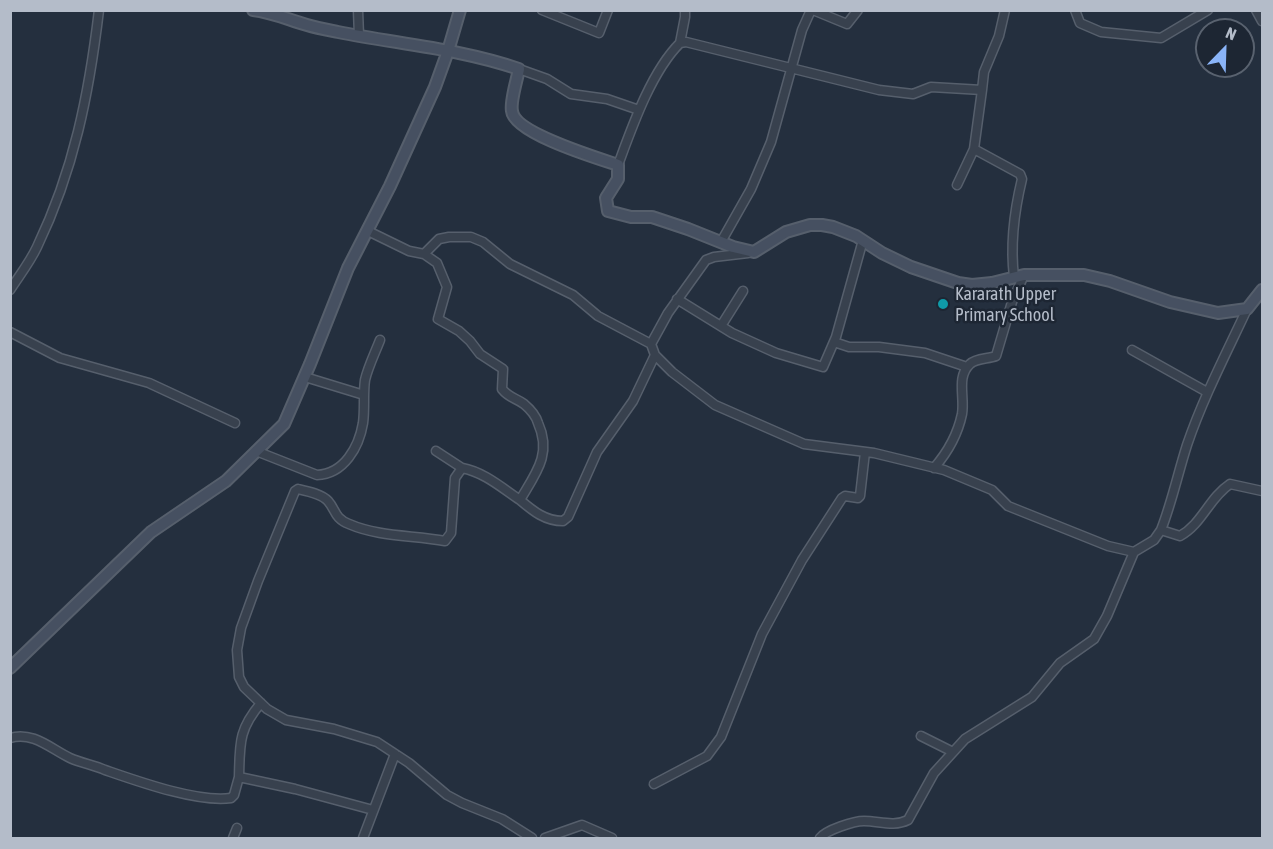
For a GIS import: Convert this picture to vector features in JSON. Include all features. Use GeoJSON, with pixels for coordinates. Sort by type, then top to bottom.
{"type":"FeatureCollection","features":[{"type":"Feature","properties":{"kind":"main road"},"geometry":{"type":"LineString","coordinates":[[254,10],[310,26],[492,60],[519,69],[512,111],[515,119],[536,134],[618,165],[618,179],[606,198],[608,211],[631,217],[652,217],[754,252],[786,232],[810,225],[834,227],[863,240],[882,253],[911,267],[951,281],[972,285],[1019,276],[1084,275],[1110,281],[1170,302],[1218,313],[1246,309],[1263,290]]}},
{"type":"Feature","properties":{"kind":"main road"},"geometry":{"type":"LineString","coordinates":[[10,668],[151,532],[226,481],[284,424],[348,268],[368,231],[435,87],[460,10]]}},
{"type":"Feature","properties":{"kind":"street"},"geometry":{"type":"LineString","coordinates":[[10,290],[36,249],[56,204],[76,145],[99,10]]}},
{"type":"Feature","properties":{"kind":"street"},"geometry":{"type":"LineString","coordinates":[[358,10],[359,36]]}},
{"type":"Feature","properties":{"kind":"street"},"geometry":{"type":"LineString","coordinates":[[542,10],[599,33]]}},
{"type":"Feature","properties":{"kind":"street"},"geometry":{"type":"LineString","coordinates":[[596,44],[608,10]]}},
{"type":"Feature","properties":{"kind":"street"},"geometry":{"type":"LineString","coordinates":[[618,165],[639,110],[669,57],[680,43],[685,10]]}},
{"type":"Feature","properties":{"kind":"street"},"geometry":{"type":"LineString","coordinates":[[721,242],[751,189],[771,142],[802,30],[812,10],[847,24],[858,10]]}},
{"type":"Feature","properties":{"kind":"street"},"geometry":{"type":"LineString","coordinates":[[957,184],[974,149],[984,72],[999,36],[1005,10]]}},
{"type":"Feature","properties":{"kind":"street"},"geometry":{"type":"LineString","coordinates":[[1075,10],[1080,23],[1101,32],[1161,38],[1208,10]]}},
{"type":"Feature","properties":{"kind":"street"},"geometry":{"type":"LineString","coordinates":[[1256,10],[1263,21]]}},
{"type":"Feature","properties":{"kind":"street"},"geometry":{"type":"LineString","coordinates":[[680,43],[686,42],[879,90],[913,94],[931,87],[982,90]]}},
{"type":"Feature","properties":{"kind":"street"},"geometry":{"type":"LineString","coordinates":[[519,69],[547,79],[571,94],[607,99],[639,110]]}},
{"type":"Feature","properties":{"kind":"street"},"geometry":{"type":"LineString","coordinates":[[934,468],[950,444],[962,414],[962,378],[967,367],[973,361],[996,356],[1019,276],[1011,254],[1022,179],[1020,174],[974,149]]}},
{"type":"Feature","properties":{"kind":"street"},"geometry":{"type":"LineString","coordinates":[[368,231],[409,251],[424,254],[437,263],[447,287],[438,319],[459,331],[480,354],[504,369],[502,389],[508,397],[524,404],[536,417],[543,433],[545,452],[520,500]]}},
{"type":"Feature","properties":{"kind":"street"},"geometry":{"type":"LineString","coordinates":[[424,254],[439,239],[471,237],[483,242],[510,264],[573,295],[598,316],[651,344],[655,355],[672,372],[715,405],[804,444],[866,452],[934,468],[992,490],[1008,506],[1108,546],[1134,552]]}},
{"type":"Feature","properties":{"kind":"street"},"geometry":{"type":"LineString","coordinates":[[677,299],[721,326],[776,353],[823,367],[834,342],[863,240]]}},
{"type":"Feature","properties":{"kind":"street"},"geometry":{"type":"LineString","coordinates":[[651,344],[677,299],[705,260],[714,256],[754,252]]}},
{"type":"Feature","properties":{"kind":"street"},"geometry":{"type":"LineString","coordinates":[[721,326],[743,291]]}},
{"type":"Feature","properties":{"kind":"street"},"geometry":{"type":"LineString","coordinates":[[820,838],[824,833],[861,821],[891,824],[908,820],[934,773],[965,739],[1032,697],[1060,663],[1094,639],[1107,616],[1134,552],[1154,540],[1161,530],[1170,508],[1187,445],[1207,392],[1246,309]]}},
{"type":"Feature","properties":{"kind":"street"},"geometry":{"type":"LineString","coordinates":[[10,332],[60,358],[149,383],[235,423]]}},
{"type":"Feature","properties":{"kind":"street"},"geometry":{"type":"LineString","coordinates":[[256,451],[317,475],[328,474],[342,465],[357,446],[363,423],[366,378],[380,340]]}},
{"type":"Feature","properties":{"kind":"street"},"geometry":{"type":"LineString","coordinates":[[834,342],[849,347],[879,347],[925,353],[967,367]]}},
{"type":"Feature","properties":{"kind":"street"},"geometry":{"type":"LineString","coordinates":[[1132,350],[1207,392]]}},
{"type":"Feature","properties":{"kind":"street"},"geometry":{"type":"LineString","coordinates":[[436,451],[462,468],[496,483],[537,515],[563,521],[568,517],[597,452],[633,401],[655,355]]}},
{"type":"Feature","properties":{"kind":"street"},"geometry":{"type":"LineString","coordinates":[[304,377],[364,395]]}},
{"type":"Feature","properties":{"kind":"street"},"geometry":{"type":"LineString","coordinates":[[654,784],[707,756],[720,737],[762,634],[802,560],[842,498],[860,496],[866,452]]}},
{"type":"Feature","properties":{"kind":"street"},"geometry":{"type":"LineString","coordinates":[[462,468],[455,478],[451,533],[445,541],[360,529],[334,514],[328,500],[298,489],[258,580],[241,628],[237,650],[239,677],[244,687],[261,703],[286,720],[361,736],[377,742],[410,763],[447,795],[502,819],[532,838]]}},
{"type":"Feature","properties":{"kind":"street"},"geometry":{"type":"LineString","coordinates":[[1161,530],[1180,536],[1191,530],[1219,491],[1230,484],[1263,491]]}},
{"type":"Feature","properties":{"kind":"street"},"geometry":{"type":"LineString","coordinates":[[10,738],[18,735],[33,738],[70,758],[120,776],[197,796],[231,798],[239,777],[238,757],[243,733],[249,718],[261,703]]}},
{"type":"Feature","properties":{"kind":"street"},"geometry":{"type":"LineString","coordinates":[[921,736],[953,752]]}},
{"type":"Feature","properties":{"kind":"street"},"geometry":{"type":"LineString","coordinates":[[363,838],[395,754]]}},
{"type":"Feature","properties":{"kind":"street"},"geometry":{"type":"LineString","coordinates":[[239,777],[373,810]]}},
{"type":"Feature","properties":{"kind":"street"},"geometry":{"type":"LineString","coordinates":[[545,838],[582,825],[612,838]]}},
{"type":"Feature","properties":{"kind":"street"},"geometry":{"type":"LineString","coordinates":[[233,838],[237,828]]}},
{"type":"Feature","properties":{"kind":"place","name":"Kararath Upper Primary School"},"geometry":{"type":"Point","coordinates":[943,304]}}]}
